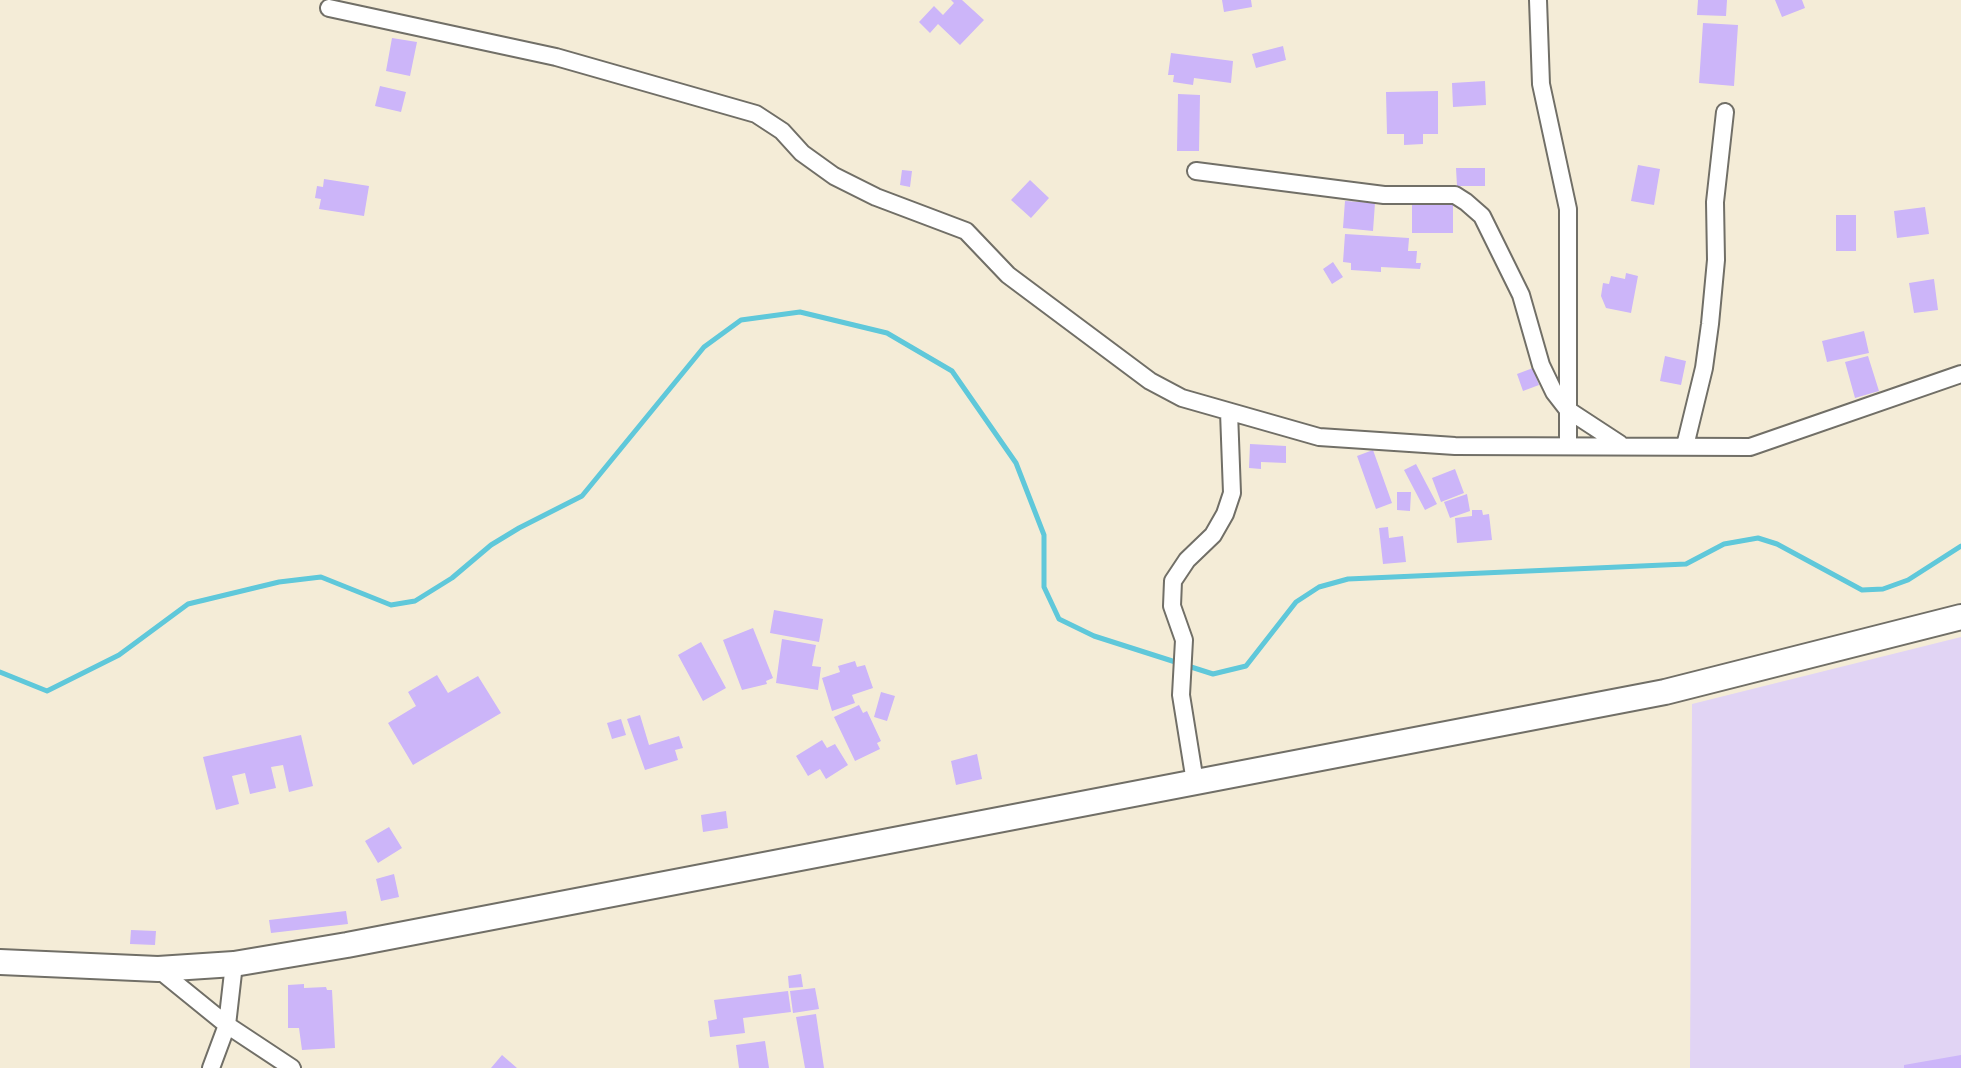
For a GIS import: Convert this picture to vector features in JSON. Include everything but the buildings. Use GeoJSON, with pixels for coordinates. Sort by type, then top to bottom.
{"type":"FeatureCollection","features":[{"type":"Feature","properties":{"kind":"main road"},"geometry":{"type":"LineString","coordinates":[[0,962],[158,969],[234,964],[1665,692],[1961,617]]}},
{"type":"Feature","properties":{"kind":"street"},"geometry":{"type":"LineString","coordinates":[[1538,0],[1541,84],[1568,209],[1568,444]]}},
{"type":"Feature","properties":{"kind":"street"},"geometry":{"type":"LineString","coordinates":[[329,8],[556,57],[756,114],[782,131],[802,153],[834,176],[876,197],[966,231],[1008,275],[1150,381],[1182,398],[1319,437],[1455,446],[1750,447],[1961,374]]}},
{"type":"Feature","properties":{"kind":"street"},"geometry":{"type":"LineString","coordinates":[[1685,446],[1704,368],[1710,324],[1716,260],[1715,202],[1725,112]]}},
{"type":"Feature","properties":{"kind":"street"},"geometry":{"type":"LineString","coordinates":[[1196,171],[1384,195],[1455,195],[1466,202],[1482,216],[1521,295],[1541,365],[1554,392],[1568,410],[1622,445]]}},
{"type":"Feature","properties":{"kind":"street"},"geometry":{"type":"LineString","coordinates":[[1195,782],[1181,675],[1185,653],[1172,606],[1173,581],[1187,560],[1213,535],[1232,493],[1229,412]]}},
{"type":"Feature","properties":{"kind":"street"},"geometry":{"type":"LineString","coordinates":[[211,1068],[227,1025],[234,964]]}},
{"type":"Feature","properties":{"kind":"street"},"geometry":{"type":"LineString","coordinates":[[158,969],[227,1025],[292,1068]]}},
{"type":"Feature","properties":{"kind":"shaded area"},"geometry":{"type":"Polygon","coordinates":[[[1961,637],[1961,1068],[1690,1068],[1692,704],[1961,637]]]}},
{"type":"Feature","properties":{"kind":"waterway"},"geometry":{"type":"LineString","coordinates":[[0,672],[47,691],[119,655],[188,604],[279,582],[321,577],[391,605],[415,601],[452,578],[491,545],[582,496],[704,347],[741,320],[800,312],[887,333],[952,371],[1016,463],[1044,535],[1044,587],[1059,619],[1094,636],[1213,674],[1246,666],[1296,602],[1319,587],[1348,579],[1686,564],[1724,544],[1758,538],[1777,544],[1862,590],[1883,589],[1908,580],[1961,546]]}}]}
